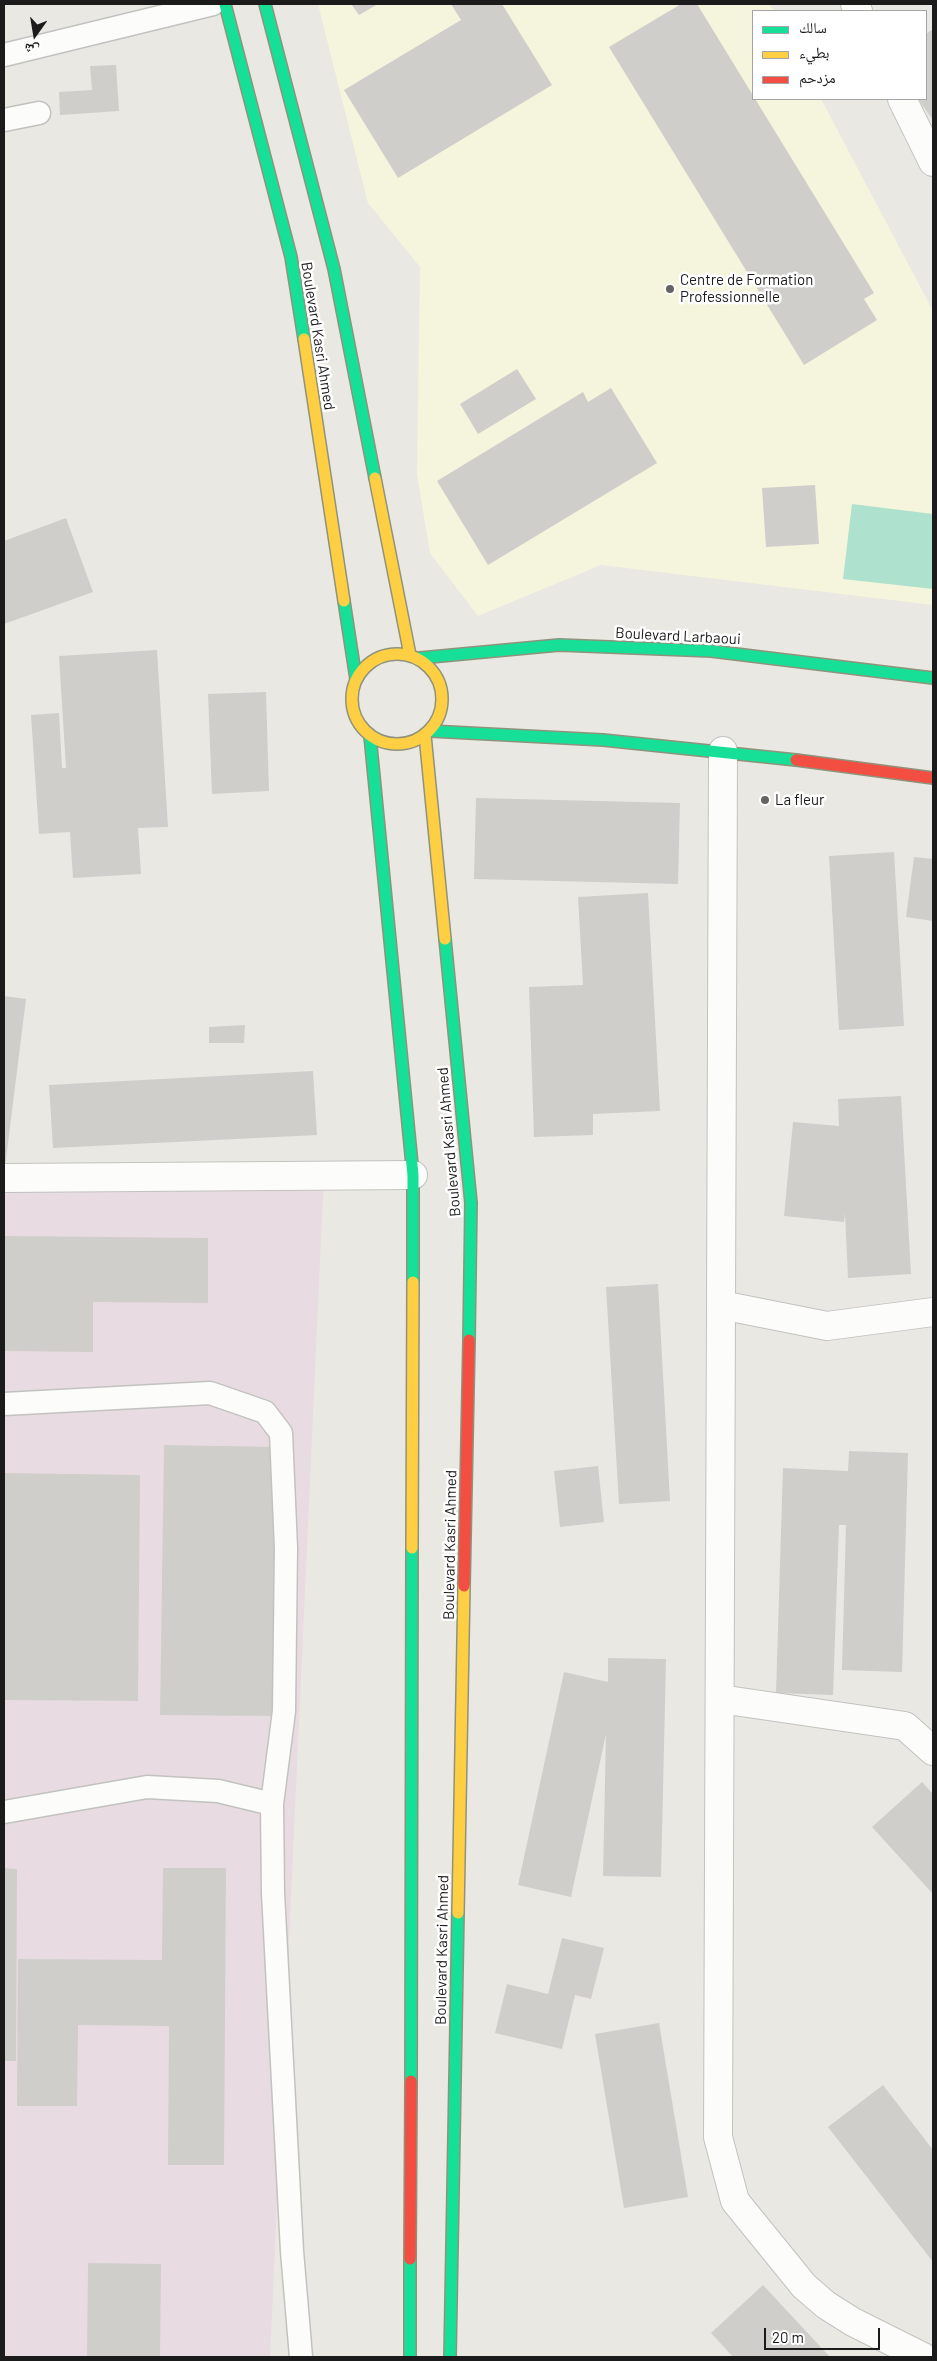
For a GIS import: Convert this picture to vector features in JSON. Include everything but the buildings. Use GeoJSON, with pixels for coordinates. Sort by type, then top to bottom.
{"type":"FeatureCollection","features":[{"type":"Feature","properties":{"kind":"main road","name":"Boulevard Kasri Ahmed"},"geometry":{"type":"LineString","coordinates":[[225,4],[291,257],[356,679]]}},
{"type":"Feature","properties":{"kind":"main road","name":"Boulevard Kasri Ahmed"},"geometry":{"type":"LineString","coordinates":[[265,4],[334,269],[415,657]]}},
{"type":"Feature","properties":{"kind":"main road","name":"Boulevard Larbaoui"},"geometry":{"type":"LineString","coordinates":[[415,657],[559,645],[711,651],[933,678]]}},
{"type":"Feature","properties":{"kind":"main road"},"geometry":{"type":"LineString","coordinates":[[394,654],[415,657],[436,674],[442,689],[443,705],[439,720],[428,733],[415,742],[400,745],[384,743],[370,736],[359,724],[353,710],[352,694],[356,679],[365,666],[379,657],[394,654]]}},
{"type":"Feature","properties":{"kind":"main road","name":"Boulevard Kasri Ahmed"},"geometry":{"type":"LineString","coordinates":[[428,733],[471,1203],[450,2357]]}},
{"type":"Feature","properties":{"kind":"main road"},"geometry":{"type":"LineString","coordinates":[[428,733],[603,740],[722,751],[933,778]]}},
{"type":"Feature","properties":{"kind":"main road","name":"Boulevard Kasri Ahmed"},"geometry":{"type":"LineString","coordinates":[[370,736],[413,1174],[410,2357]]}},
{"type":"Feature","properties":{"kind":"street"},"geometry":{"type":"LineString","coordinates":[[902,100],[933,162]]}},
{"type":"Feature","properties":{"kind":"street"},"geometry":{"type":"LineString","coordinates":[[722,751],[718,2137],[735,2201],[804,2286],[826,2305],[853,2322],[923,2357]]}},
{"type":"Feature","properties":{"kind":"street"},"geometry":{"type":"LineString","coordinates":[[4,1178],[413,1174]]}},
{"type":"Feature","properties":{"kind":"street"},"geometry":{"type":"LineString","coordinates":[[721,1305],[826,1326],[933,1312]]}},
{"type":"Feature","properties":{"kind":"street"},"geometry":{"type":"LineString","coordinates":[[720,1699],[905,1726],[933,1751]]}},
{"type":"Feature","properties":{"kind":"lane"},"geometry":{"type":"LineString","coordinates":[[4,55],[214,4]]}},
{"type":"Feature","properties":{"kind":"lane"},"geometry":{"type":"LineString","coordinates":[[4,120],[39,113]]}},
{"type":"Feature","properties":{"kind":"lane"},"geometry":{"type":"LineString","coordinates":[[4,1404],[210,1392],[265,1412],[281,1433],[286,1548],[284,1711],[272,1804],[273,1893],[291,2241],[301,2357]]}},
{"type":"Feature","properties":{"kind":"lane"},"geometry":{"type":"LineString","coordinates":[[4,1812],[147,1787],[218,1791],[272,1804]]}},
{"type":"Feature","properties":{"kind":"shaded area","name":"Centre de Formation Professionnelle"},"geometry":{"type":"Polygon","coordinates":[[[318,4],[770,4],[773,10],[752,10],[752,100],[822,100],[933,311],[933,605],[601,565],[478,616],[430,553],[417,474],[420,267],[368,203],[318,4]]]}},
{"type":"Feature","properties":{"kind":"shaded area"},"geometry":{"type":"Polygon","coordinates":[[[852,504],[933,514],[933,589],[843,579],[852,504]]]}},
{"type":"Feature","properties":{"kind":"shaded area"},"geometry":{"type":"Polygon","coordinates":[[[324,1175],[270,2357],[4,2357],[4,1178],[324,1175]]]}},
{"type":"Feature","properties":{"kind":"traffic: fast"},"geometry":{"type":"LineString","coordinates":[[225,4],[291,257],[304,339]]}},
{"type":"Feature","properties":{"kind":"traffic: fast"},"geometry":{"type":"LineString","coordinates":[[265,4],[334,269],[375,478]]}},
{"type":"Feature","properties":{"kind":"traffic: fast"},"geometry":{"type":"LineString","coordinates":[[344,601],[356,679]]}},
{"type":"Feature","properties":{"kind":"traffic: fast"},"geometry":{"type":"LineString","coordinates":[[420,658],[559,645],[711,651],[933,678]]}},
{"type":"Feature","properties":{"kind":"traffic: fast"},"geometry":{"type":"LineString","coordinates":[[430,731],[603,740],[796,760]]}},
{"type":"Feature","properties":{"kind":"traffic: fast"},"geometry":{"type":"LineString","coordinates":[[370,736],[413,1175],[413,1282]]}},
{"type":"Feature","properties":{"kind":"traffic: fast"},"geometry":{"type":"LineString","coordinates":[[445,939],[471,1203],[469,1340]]}},
{"type":"Feature","properties":{"kind":"traffic: fast"},"geometry":{"type":"LineString","coordinates":[[411,2081],[412,1548]]}},
{"type":"Feature","properties":{"kind":"traffic: fast"},"geometry":{"type":"LineString","coordinates":[[450,2357],[458,1913]]}},
{"type":"Feature","properties":{"kind":"traffic: fast"},"geometry":{"type":"LineString","coordinates":[[410,2259],[410,2357]]}},
{"type":"Feature","properties":{"kind":"traffic: slow"},"geometry":{"type":"LineString","coordinates":[[304,339],[344,601]]}},
{"type":"Feature","properties":{"kind":"traffic: slow"},"geometry":{"type":"LineString","coordinates":[[375,478],[410,655]]}},
{"type":"Feature","properties":{"kind":"traffic: slow"},"geometry":{"type":"LineString","coordinates":[[388,654],[406,654],[422,661],[435,674],[442,690],[442,699],[442,708],[435,724],[422,737],[406,744],[388,744],[372,737],[359,724],[352,708],[352,690],[359,674],[372,661],[388,654]]}},
{"type":"Feature","properties":{"kind":"traffic: slow"},"geometry":{"type":"LineString","coordinates":[[425,735],[445,939]]}},
{"type":"Feature","properties":{"kind":"traffic: slow"},"geometry":{"type":"LineString","coordinates":[[412,1548],[413,1282]]}},
{"type":"Feature","properties":{"kind":"traffic: slow"},"geometry":{"type":"LineString","coordinates":[[458,1913],[464,1586]]}},
{"type":"Feature","properties":{"kind":"traffic: jam"},"geometry":{"type":"LineString","coordinates":[[796,760],[933,778]]}},
{"type":"Feature","properties":{"kind":"traffic: jam"},"geometry":{"type":"LineString","coordinates":[[464,1586],[469,1340]]}},
{"type":"Feature","properties":{"kind":"traffic: jam"},"geometry":{"type":"LineString","coordinates":[[410,2259],[411,2081]]}},
{"type":"Feature","properties":{"kind":"place","name":"Centre de Formation Professionnelle"},"geometry":{"type":"Point","coordinates":[670,289]}},
{"type":"Feature","properties":{"kind":"place","name":"La fleur"},"geometry":{"type":"Point","coordinates":[765,800]}}]}
